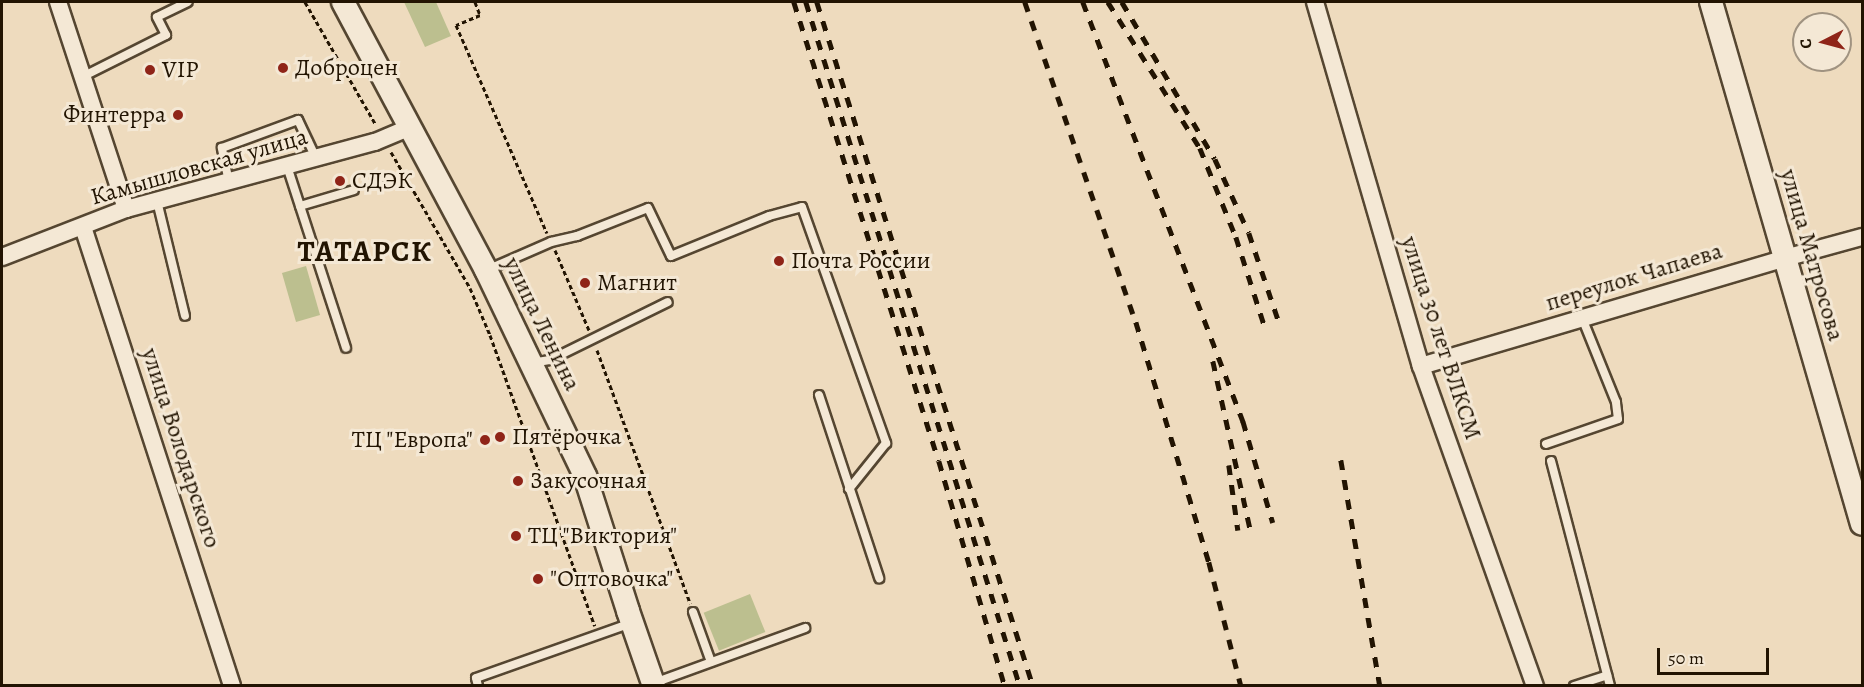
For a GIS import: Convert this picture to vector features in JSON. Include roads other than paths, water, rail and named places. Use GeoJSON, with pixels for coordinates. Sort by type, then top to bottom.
{"type":"FeatureCollection","features":[{"type":"Feature","properties":{"kind":"main road","name":"улица Ленина"},"geometry":{"type":"LineString","coordinates":[[343,2],[486,270],[585,476],[654,684]]}},
{"type":"Feature","properties":{"kind":"main road","name":"улица Матросова"},"geometry":{"type":"LineString","coordinates":[[1711,2],[1863,524]]}},
{"type":"Feature","properties":{"kind":"street"},"geometry":{"type":"LineString","coordinates":[[58,2],[126,209]]}},
{"type":"Feature","properties":{"kind":"street","name":"улица 30 лет ВЛКСМ"},"geometry":{"type":"LineString","coordinates":[[1315,2],[1421,366],[1535,686]]}},
{"type":"Feature","properties":{"kind":"street","name":"Камышловская улица"},"geometry":{"type":"LineString","coordinates":[[2,257],[126,209],[316,158],[411,127]]}},
{"type":"Feature","properties":{"kind":"street","name":"улица Володарского"},"geometry":{"type":"LineString","coordinates":[[83,226],[232,686]]}},
{"type":"Feature","properties":{"kind":"street","name":"переулок Чапаева"},"geometry":{"type":"LineString","coordinates":[[1421,366],[1863,237]]}},
{"type":"Feature","properties":{"kind":"lane"},"geometry":{"type":"LineString","coordinates":[[82,77],[166,35],[157,16],[188,2]]}},
{"type":"Feature","properties":{"kind":"lane"},"geometry":{"type":"LineString","coordinates":[[229,182],[222,148],[298,120],[316,158]]}},
{"type":"Feature","properties":{"kind":"lane"},"geometry":{"type":"LineString","coordinates":[[287,166],[346,348]]}},
{"type":"Feature","properties":{"kind":"lane"},"geometry":{"type":"LineString","coordinates":[[300,206],[354,190]]}},
{"type":"Feature","properties":{"kind":"lane"},"geometry":{"type":"LineString","coordinates":[[157,201],[185,316]]}},
{"type":"Feature","properties":{"kind":"lane"},"geometry":{"type":"LineString","coordinates":[[486,270],[551,242],[577,236],[648,208],[671,256],[769,216],[802,207],[885,443],[849,489]]}},
{"type":"Feature","properties":{"kind":"lane"},"geometry":{"type":"LineString","coordinates":[[531,363],[550,360],[668,302]]}},
{"type":"Feature","properties":{"kind":"lane"},"geometry":{"type":"LineString","coordinates":[[1546,444],[1618,419],[1616,402],[1582,318]]}},
{"type":"Feature","properties":{"kind":"lane"},"geometry":{"type":"LineString","coordinates":[[819,395],[879,578]]}},
{"type":"Feature","properties":{"kind":"lane"},"geometry":{"type":"LineString","coordinates":[[1551,461],[1610,686]]}},
{"type":"Feature","properties":{"kind":"lane"},"geometry":{"type":"LineString","coordinates":[[693,612],[711,662]]}},
{"type":"Feature","properties":{"kind":"lane"},"geometry":{"type":"LineString","coordinates":[[478,686],[476,678],[632,622]]}},
{"type":"Feature","properties":{"kind":"lane"},"geometry":{"type":"LineString","coordinates":[[654,684],[805,628]]}},
{"type":"Feature","properties":{"kind":"lane"},"geometry":{"type":"LineString","coordinates":[[1574,686],[1607,675]]}},
{"type":"Feature","properties":{"kind":"railway"},"geometry":{"type":"LineString","coordinates":[[794,2],[939,461],[1005,686]]}},
{"type":"Feature","properties":{"kind":"railway"},"geometry":{"type":"LineString","coordinates":[[806,2],[1020,686]]}},
{"type":"Feature","properties":{"kind":"railway"},"geometry":{"type":"LineString","coordinates":[[817,2],[1033,686]]}},
{"type":"Feature","properties":{"kind":"railway"},"geometry":{"type":"LineString","coordinates":[[1025,2],[1136,322],[1209,562],[1241,686]]}},
{"type":"Feature","properties":{"kind":"railway"},"geometry":{"type":"LineString","coordinates":[[1083,2],[1243,421],[1273,523]]}},
{"type":"Feature","properties":{"kind":"railway"},"geometry":{"type":"LineString","coordinates":[[1108,2],[1200,148],[1236,237],[1264,324]]}},
{"type":"Feature","properties":{"kind":"railway"},"geometry":{"type":"LineString","coordinates":[[1122,2],[1215,159],[1249,233],[1278,319]]}},
{"type":"Feature","properties":{"kind":"railway"},"geometry":{"type":"LineString","coordinates":[[1213,361],[1250,528]]}},
{"type":"Feature","properties":{"kind":"railway"},"geometry":{"type":"LineString","coordinates":[[1341,460],[1380,686]]}},
{"type":"Feature","properties":{"kind":"railway"},"geometry":{"type":"LineString","coordinates":[[1229,465],[1238,530]]}},
{"type":"Feature","properties":{"kind":"place","name":"Доброцен"},"geometry":{"type":"Point","coordinates":[283,68]}},
{"type":"Feature","properties":{"kind":"place","name":"VIP"},"geometry":{"type":"Point","coordinates":[150,70]}},
{"type":"Feature","properties":{"kind":"place","name":"Финтерра"},"geometry":{"type":"Point","coordinates":[178,115]}},
{"type":"Feature","properties":{"kind":"place","name":"СДЭК"},"geometry":{"type":"Point","coordinates":[340,181]}},
{"type":"Feature","properties":{"kind":"place","name":"Почта России"},"geometry":{"type":"Point","coordinates":[779,261]}},
{"type":"Feature","properties":{"kind":"place","name":"Магнит"},"geometry":{"type":"Point","coordinates":[585,283]}},
{"type":"Feature","properties":{"kind":"place","name":"Пятёрочка"},"geometry":{"type":"Point","coordinates":[500,437]}},
{"type":"Feature","properties":{"kind":"place","name":"ТЦ \"Европа\""},"geometry":{"type":"Point","coordinates":[485,440]}},
{"type":"Feature","properties":{"kind":"place","name":"Закусочная"},"geometry":{"type":"Point","coordinates":[518,481]}},
{"type":"Feature","properties":{"kind":"place","name":"ТЦ \"Виктория\""},"geometry":{"type":"Point","coordinates":[516,536]}},
{"type":"Feature","properties":{"kind":"place","name":"\"Оптовочка\""},"geometry":{"type":"Point","coordinates":[538,579]}},
{"type":"Feature","properties":{"kind":"district","name":"ТАТАРСК"},"geometry":{"type":"Point","coordinates":[365,251]}}]}
